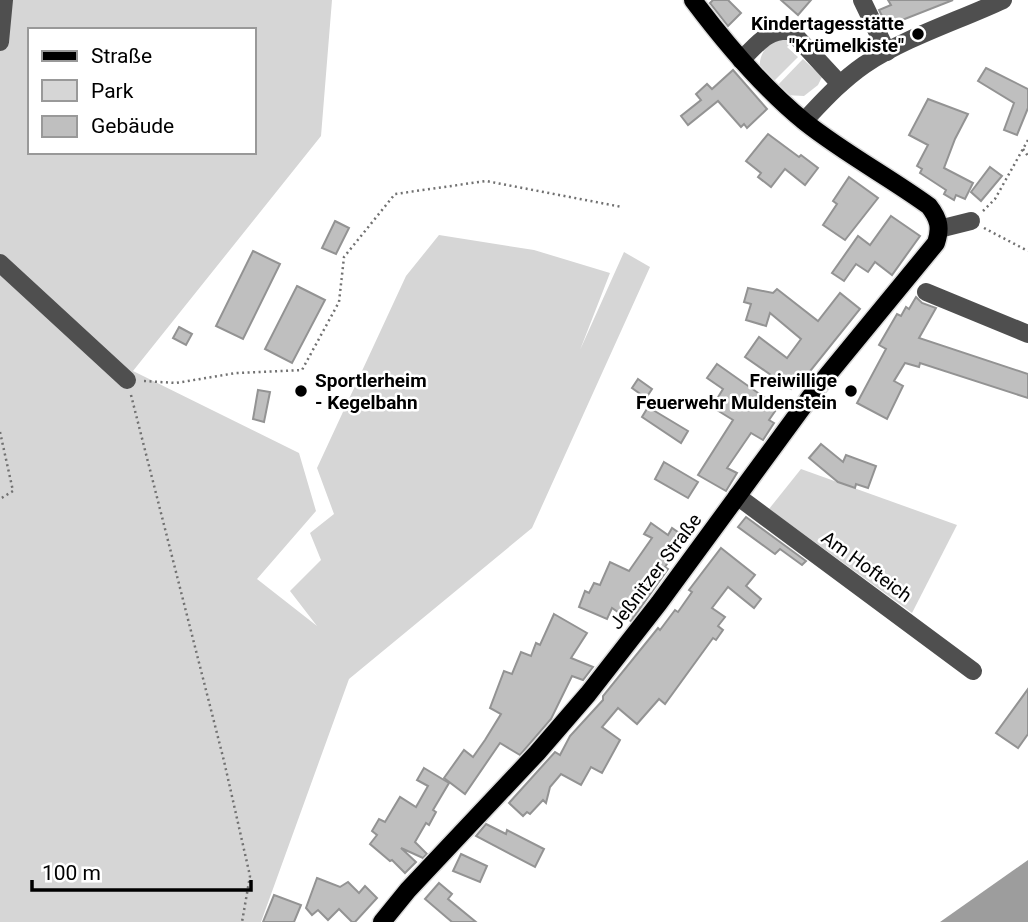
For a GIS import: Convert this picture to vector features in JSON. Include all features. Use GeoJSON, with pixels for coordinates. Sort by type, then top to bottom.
{"type":"FeatureCollection","features":[{"type":"Feature","properties":{"kind":"main road"},"geometry":{"type":"LineString","coordinates":[[693,0],[741,60],[804,121],[929,206],[938,219],[939,229]]}},
{"type":"Feature","properties":{"kind":"main road","name":"Jeßnitzer Straße"},"geometry":{"type":"LineString","coordinates":[[382,922],[408,890],[564,724],[659,603],[840,359],[930,251],[936,243],[939,229]]}},
{"type":"Feature","properties":{"kind":"street"},"geometry":{"type":"LineString","coordinates":[[0,42],[4,0]]}},
{"type":"Feature","properties":{"kind":"street"},"geometry":{"type":"LineString","coordinates":[[862,0],[887,52]]}},
{"type":"Feature","properties":{"kind":"street"},"geometry":{"type":"LineString","coordinates":[[804,121],[840,84],[887,52],[1003,0]]}},
{"type":"Feature","properties":{"kind":"street"},"geometry":{"type":"LineString","coordinates":[[741,60],[765,37],[777,30],[791,31],[840,84]]}},
{"type":"Feature","properties":{"kind":"street"},"geometry":{"type":"LineString","coordinates":[[939,229],[971,221]]}},
{"type":"Feature","properties":{"kind":"street"},"geometry":{"type":"LineString","coordinates":[[0,263],[127,380]]}},
{"type":"Feature","properties":{"kind":"street"},"geometry":{"type":"LineString","coordinates":[[906,281],[924,292],[1028,335],[1028,343]]}},
{"type":"Feature","properties":{"kind":"street","name":"Am Hofteich"},"geometry":{"type":"LineString","coordinates":[[737,496],[972,671]]}},
{"type":"Feature","properties":{"kind":"path"},"geometry":{"type":"LineString","coordinates":[[1028,140],[995,199],[971,221],[1028,251]]}},
{"type":"Feature","properties":{"kind":"path"},"geometry":{"type":"LineString","coordinates":[[1023,149],[1028,156]]}},
{"type":"Feature","properties":{"kind":"path"},"geometry":{"type":"LineString","coordinates":[[242,922],[250,876],[224,761],[127,380],[176,383],[236,373],[302,370],[340,302],[344,257],[395,194],[486,181],[622,207]]}},
{"type":"Feature","properties":{"kind":"path"},"geometry":{"type":"LineString","coordinates":[[0,432],[13,491],[0,499]]}},
{"type":"Feature","properties":{"kind":"green space"},"geometry":{"type":"Polygon","coordinates":[[[0,0],[332,0],[321,136],[133,371],[299,453],[316,511],[257,579],[317,626],[290,591],[321,560],[310,533],[334,514],[317,468],[406,276],[439,235],[534,250],[610,273],[580,350],[624,252],[650,267],[532,528],[349,679],[261,922],[0,922],[0,0]]]}},
{"type":"Feature","properties":{"kind":"green space"},"geometry":{"type":"Polygon","coordinates":[[[784,37],[792,42],[787,47],[798,57],[772,83],[760,69],[761,58],[769,45],[784,37]]]}},
{"type":"Feature","properties":{"kind":"green space"},"geometry":{"type":"Polygon","coordinates":[[[803,59],[822,77],[818,85],[804,96],[785,95],[776,87],[803,59]]]}},
{"type":"Feature","properties":{"kind":"green space"},"geometry":{"type":"Polygon","coordinates":[[[801,469],[957,525],[912,613],[769,509],[801,469]]]}},
{"type":"Feature","properties":{"kind":"shaded area"},"geometry":{"type":"Polygon","coordinates":[[[1028,860],[1028,922],[940,922],[1028,860]]]}},
{"type":"Feature","properties":{"kind":"building"},"geometry":{"type":"Polygon","coordinates":[[[713,0],[728,0],[741,13],[728,26],[710,3],[713,0]]]}},
{"type":"Feature","properties":{"kind":"building"},"geometry":{"type":"Polygon","coordinates":[[[781,0],[811,0],[798,15],[781,0]]]}},
{"type":"Feature","properties":{"kind":"building"},"geometry":{"type":"Polygon","coordinates":[[[888,0],[953,0],[887,26],[879,10],[891,5],[888,0]]]}},
{"type":"Feature","properties":{"kind":"building"},"geometry":{"type":"Polygon","coordinates":[[[986,68],[1028,89],[1028,108],[1017,135],[1004,130],[1014,103],[978,81],[986,68]]]}},
{"type":"Feature","properties":{"kind":"building"},"geometry":{"type":"Polygon","coordinates":[[[733,70],[767,109],[747,128],[744,124],[741,127],[718,101],[688,125],[681,116],[701,100],[696,94],[707,84],[712,89],[733,70]]]}},
{"type":"Feature","properties":{"kind":"building"},"geometry":{"type":"Polygon","coordinates":[[[928,99],[968,114],[944,168],[973,183],[965,199],[956,195],[954,200],[944,194],[946,190],[920,173],[922,169],[917,166],[928,145],[909,135],[928,99]]]}},
{"type":"Feature","properties":{"kind":"building"},"geometry":{"type":"Polygon","coordinates":[[[768,134],[818,168],[805,185],[785,169],[771,187],[758,177],[761,173],[746,161],[768,134]]]}},
{"type":"Feature","properties":{"kind":"building"},"geometry":{"type":"Polygon","coordinates":[[[990,167],[1002,176],[981,201],[971,192],[990,167]]]}},
{"type":"Feature","properties":{"kind":"building"},"geometry":{"type":"Polygon","coordinates":[[[849,177],[878,198],[845,240],[823,225],[837,204],[833,201],[849,177]]]}},
{"type":"Feature","properties":{"kind":"building"},"geometry":{"type":"Polygon","coordinates":[[[891,216],[920,236],[892,275],[875,262],[868,272],[856,264],[844,281],[832,273],[858,236],[870,245],[891,216]]]}},
{"type":"Feature","properties":{"kind":"building"},"geometry":{"type":"Polygon","coordinates":[[[335,221],[349,228],[336,254],[322,248],[335,221]]]}},
{"type":"Feature","properties":{"kind":"building"},"geometry":{"type":"Polygon","coordinates":[[[253,251],[280,264],[243,339],[216,326],[253,251]]]}},
{"type":"Feature","properties":{"kind":"building"},"geometry":{"type":"Polygon","coordinates":[[[297,286],[325,300],[292,363],[265,349],[297,286]]]}},
{"type":"Feature","properties":{"kind":"building"},"geometry":{"type":"Polygon","coordinates":[[[748,288],[773,293],[777,289],[818,321],[840,293],[860,309],[803,380],[800,377],[791,389],[745,357],[759,337],[787,358],[801,339],[770,313],[766,326],[746,320],[751,304],[744,302],[748,288]]]}},
{"type":"Feature","properties":{"kind":"building"},"geometry":{"type":"Polygon","coordinates":[[[916,297],[922,303],[936,308],[919,338],[1028,374],[1028,398],[920,363],[919,367],[905,363],[894,381],[903,386],[887,419],[857,403],[886,349],[879,345],[897,314],[901,316],[906,307],[909,309],[916,297]]]}},
{"type":"Feature","properties":{"kind":"building"},"geometry":{"type":"Polygon","coordinates":[[[179,327],[192,334],[186,345],[173,338],[179,327]]]}},
{"type":"Feature","properties":{"kind":"building"},"geometry":{"type":"Polygon","coordinates":[[[717,364],[778,407],[769,420],[774,423],[763,440],[751,433],[727,468],[737,473],[726,491],[698,475],[733,420],[712,407],[723,389],[707,378],[717,364]]]}},
{"type":"Feature","properties":{"kind":"building"},"geometry":{"type":"Polygon","coordinates":[[[638,379],[652,389],[646,398],[632,388],[638,379]]]}},
{"type":"Feature","properties":{"kind":"building"},"geometry":{"type":"Polygon","coordinates":[[[258,390],[270,392],[264,422],[253,419],[258,390]]]}},
{"type":"Feature","properties":{"kind":"building"},"geometry":{"type":"Polygon","coordinates":[[[648,407],[688,431],[681,443],[642,417],[648,407]]]}},
{"type":"Feature","properties":{"kind":"building"},"geometry":{"type":"Polygon","coordinates":[[[821,444],[843,462],[846,455],[876,466],[868,488],[856,484],[855,488],[838,482],[809,458],[821,444]]]}},
{"type":"Feature","properties":{"kind":"building"},"geometry":{"type":"Polygon","coordinates":[[[664,462],[698,482],[688,498],[655,479],[664,462]]]}},
{"type":"Feature","properties":{"kind":"building"},"geometry":{"type":"Polygon","coordinates":[[[746,517],[806,561],[802,565],[780,549],[775,554],[738,527],[746,517]]]}},
{"type":"Feature","properties":{"kind":"building"},"geometry":{"type":"Polygon","coordinates":[[[651,523],[668,535],[672,528],[685,537],[665,567],[668,569],[631,621],[612,608],[607,619],[579,607],[585,591],[589,593],[594,583],[600,585],[610,562],[629,571],[652,538],[644,534],[651,523]]]}},
{"type":"Feature","properties":{"kind":"building"},"geometry":{"type":"Polygon","coordinates":[[[721,548],[755,575],[746,586],[761,599],[754,608],[728,587],[712,608],[725,617],[718,626],[723,630],[716,640],[713,638],[665,704],[659,699],[637,724],[618,708],[602,727],[620,740],[602,773],[591,767],[581,785],[561,774],[550,787],[546,803],[543,800],[530,814],[527,812],[523,816],[509,803],[555,752],[560,755],[570,736],[603,700],[603,696],[658,628],[660,630],[675,610],[678,612],[692,592],[689,590],[721,548]]]}},
{"type":"Feature","properties":{"kind":"building"},"geometry":{"type":"Polygon","coordinates":[[[554,614],[587,633],[571,658],[593,667],[583,680],[572,676],[551,719],[520,755],[500,743],[465,794],[444,778],[464,750],[473,757],[485,740],[501,714],[490,708],[504,671],[512,674],[521,652],[531,656],[536,643],[540,645],[554,614]]]}},
{"type":"Feature","properties":{"kind":"building"},"geometry":{"type":"Polygon","coordinates":[[[1028,689],[1028,734],[1018,748],[996,733],[1028,689]]]}},
{"type":"Feature","properties":{"kind":"building"},"geometry":{"type":"Polygon","coordinates":[[[424,768],[449,783],[433,810],[436,812],[429,825],[426,823],[415,842],[427,854],[423,858],[401,848],[416,862],[405,873],[370,844],[377,835],[372,831],[379,819],[385,822],[400,797],[416,807],[428,786],[417,780],[424,768]]]}},
{"type":"Feature","properties":{"kind":"building"},"geometry":{"type":"Polygon","coordinates":[[[486,824],[506,834],[507,830],[544,849],[535,867],[476,836],[486,824]]]}},
{"type":"Feature","properties":{"kind":"building"},"geometry":{"type":"Polygon","coordinates":[[[461,854],[487,866],[480,882],[453,871],[461,854]]]}},
{"type":"Feature","properties":{"kind":"building"},"geometry":{"type":"Polygon","coordinates":[[[317,878],[340,887],[348,882],[359,893],[365,886],[377,898],[355,922],[339,909],[328,920],[318,910],[312,915],[306,908],[317,878]]]}},
{"type":"Feature","properties":{"kind":"building"},"geometry":{"type":"Polygon","coordinates":[[[439,883],[452,894],[448,899],[476,922],[452,922],[425,899],[439,883]]]}},
{"type":"Feature","properties":{"kind":"building"},"geometry":{"type":"Polygon","coordinates":[[[274,895],[301,905],[294,922],[263,922],[274,895]]]}},
{"type":"Feature","properties":{"kind":"place","name":"Kindertagesstätte \"Krümelkiste\""},"geometry":{"type":"Point","coordinates":[918,34]}},
{"type":"Feature","properties":{"kind":"place","name":"Sportlerheim - Kegelbahn"},"geometry":{"type":"Point","coordinates":[301,391]}},
{"type":"Feature","properties":{"kind":"place","name":"Freiwillige Feuerwehr Muldenstein"},"geometry":{"type":"Point","coordinates":[851,391]}}]}
